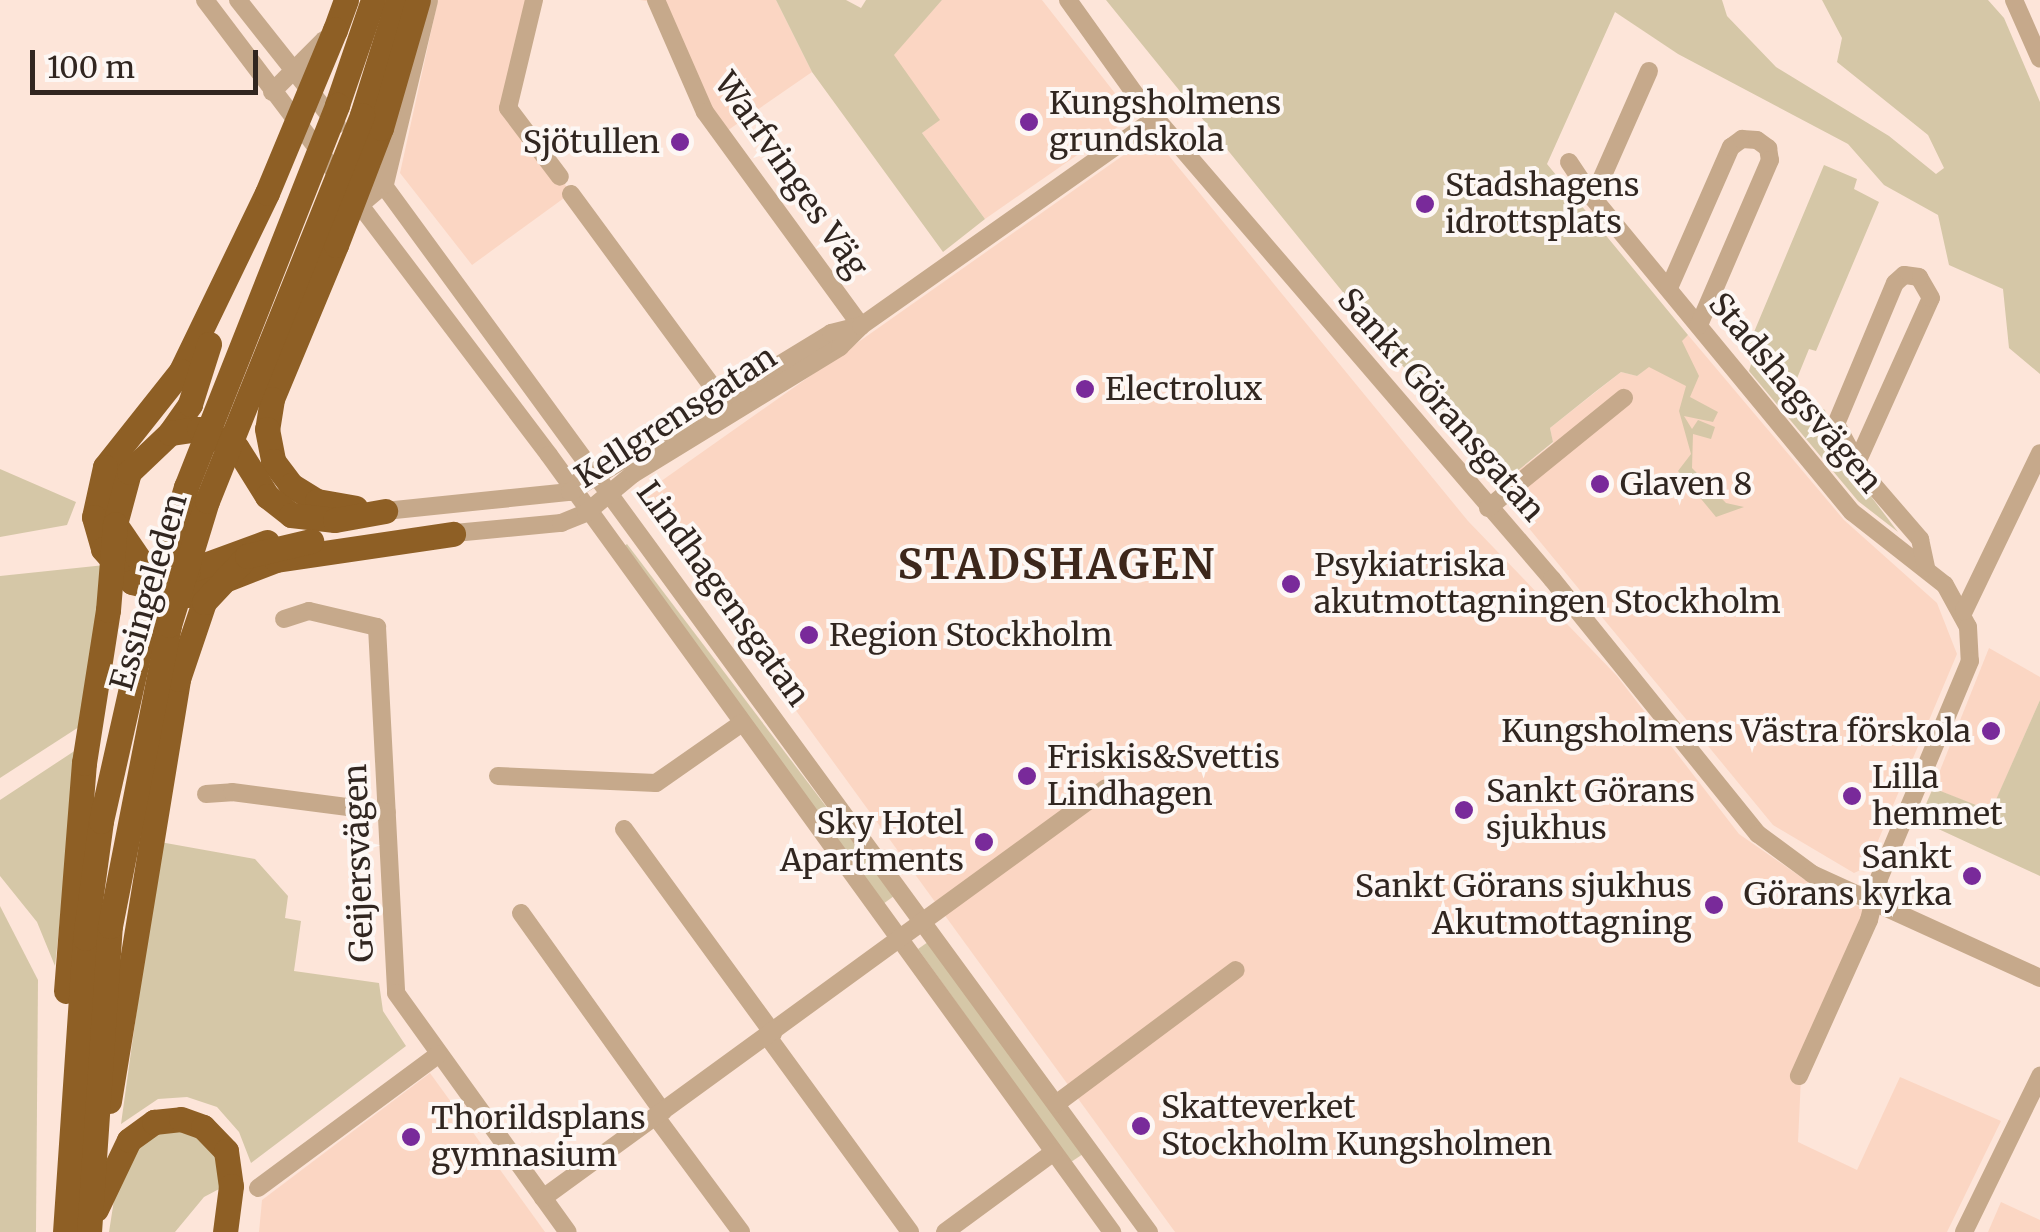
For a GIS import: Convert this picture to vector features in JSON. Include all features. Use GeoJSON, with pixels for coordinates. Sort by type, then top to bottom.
{"type":"FeatureCollection","features":[{"type":"Feature","properties":{"kind":"highway"},"geometry":{"type":"LineString","coordinates":[[74,1050],[65,944],[108,610],[115,524],[128,472],[170,434],[190,404],[226,287],[345,0]]}},
{"type":"Feature","properties":{"kind":"highway","name":"Essingeleden"},"geometry":{"type":"LineString","coordinates":[[81,1230],[94,1149],[110,926],[158,623],[186,487],[373,0]]}},
{"type":"Feature","properties":{"kind":"highway","name":"Essingeleden"},"geometry":{"type":"LineString","coordinates":[[81,1230],[74,1050],[101,821],[158,623],[362,114],[398,0]]}},
{"type":"Feature","properties":{"kind":"highway"},"geometry":{"type":"LineString","coordinates":[[307,519],[274,462],[268,415],[381,128],[418,0]]}},
{"type":"Feature","properties":{"kind":"highway"},"geometry":{"type":"LineString","coordinates":[[226,287],[181,371],[105,467],[94,517],[104,550],[132,582],[166,594],[209,589],[301,554],[452,534]]}},
{"type":"Feature","properties":{"kind":"highway"},"geometry":{"type":"LineString","coordinates":[[170,434],[200,429],[224,438],[280,509],[307,519],[388,523]]}},
{"type":"Feature","properties":{"kind":"highway"},"geometry":{"type":"LineString","coordinates":[[94,1149],[118,1059],[178,679],[204,602],[247,556],[307,519]]}},
{"type":"Feature","properties":{"kind":"highway"},"geometry":{"type":"LineString","coordinates":[[115,524],[132,556],[172,573],[307,519],[388,523]]}},
{"type":"Feature","properties":{"kind":"highway"},"geometry":{"type":"LineString","coordinates":[[81,1230],[118,1158],[140,1129],[169,1119],[193,1122],[226,1150],[231,1186],[224,1232]]}},
{"type":"Feature","properties":{"kind":"street","name":"Lindhagensgatan"},"geometry":{"type":"LineString","coordinates":[[205,0],[478,360],[570,492],[1112,1232]]}},
{"type":"Feature","properties":{"kind":"street","name":"Lindhagensgatan"},"geometry":{"type":"LineString","coordinates":[[238,0],[385,184],[1149,1232]]}},
{"type":"Feature","properties":{"kind":"street"},"geometry":{"type":"LineString","coordinates":[[272,92],[334,28],[345,0]]}},
{"type":"Feature","properties":{"kind":"street"},"geometry":{"type":"LineString","coordinates":[[360,204],[385,184],[430,0]]}},
{"type":"Feature","properties":{"kind":"street"},"geometry":{"type":"LineString","coordinates":[[534,0],[508,108],[560,176]]}},
{"type":"Feature","properties":{"kind":"street","name":"Warfvinges Väg"},"geometry":{"type":"LineString","coordinates":[[656,0],[705,112],[861,326]]}},
{"type":"Feature","properties":{"kind":"street","name":"Sankt Göransgatan"},"geometry":{"type":"LineString","coordinates":[[1068,0],[1156,118],[1488,508],[1758,834],[1812,874],[2040,978]]}},
{"type":"Feature","properties":{"kind":"street"},"geometry":{"type":"LineString","coordinates":[[2014,0],[2040,59]]}},
{"type":"Feature","properties":{"kind":"street"},"geometry":{"type":"LineString","coordinates":[[1593,198],[1649,70]]}},
{"type":"Feature","properties":{"kind":"street","name":"Kellgrensgatan"},"geometry":{"type":"LineString","coordinates":[[388,523],[452,534],[560,522],[586,513],[633,474],[840,348],[861,326],[1156,118]]}},
{"type":"Feature","properties":{"kind":"street"},"geometry":{"type":"LineString","coordinates":[[1669,288],[1731,147],[1756,140],[1768,148],[1770,160],[1698,325]]}},
{"type":"Feature","properties":{"kind":"street","name":"Stadshagsvägen"},"geometry":{"type":"LineString","coordinates":[[1568,162],[1593,198],[1852,512],[1926,567],[1964,611]]}},
{"type":"Feature","properties":{"kind":"street"},"geometry":{"type":"LineString","coordinates":[[571,194],[720,397]]}},
{"type":"Feature","properties":{"kind":"street"},"geometry":{"type":"LineString","coordinates":[[1859,458],[1930,298],[1919,277],[1904,275],[1895,282],[1836,424],[1859,458],[1862,472],[1920,539],[1926,567]]}},
{"type":"Feature","properties":{"kind":"street","name":"Kellgrensgatan"},"geometry":{"type":"LineString","coordinates":[[388,523],[570,492],[720,397],[831,333],[861,326]]}},
{"type":"Feature","properties":{"kind":"street"},"geometry":{"type":"LineString","coordinates":[[478,360],[503,345]]}},
{"type":"Feature","properties":{"kind":"street"},"geometry":{"type":"LineString","coordinates":[[1488,508],[1624,398]]}},
{"type":"Feature","properties":{"kind":"street"},"geometry":{"type":"LineString","coordinates":[[1799,1076],[1970,662],[1964,611],[2040,452]]}},
{"type":"Feature","properties":{"kind":"street","name":"Geijersvägen"},"geometry":{"type":"LineString","coordinates":[[284,619],[309,611],[370,620],[381,634],[393,982],[438,1055],[568,1232]]}},
{"type":"Feature","properties":{"kind":"street"},"geometry":{"type":"LineString","coordinates":[[498,776],[656,783],[742,723]]}},
{"type":"Feature","properties":{"kind":"street"},"geometry":{"type":"LineString","coordinates":[[543,1198],[1106,788]]}},
{"type":"Feature","properties":{"kind":"street"},"geometry":{"type":"LineString","coordinates":[[206,794],[232,792],[387,812]]}},
{"type":"Feature","properties":{"kind":"street"},"geometry":{"type":"LineString","coordinates":[[624,829],[910,1232]]}},
{"type":"Feature","properties":{"kind":"street"},"geometry":{"type":"LineString","coordinates":[[521,913],[741,1232]]}},
{"type":"Feature","properties":{"kind":"street"},"geometry":{"type":"LineString","coordinates":[[1056,1104],[1236,970]]}},
{"type":"Feature","properties":{"kind":"street"},"geometry":{"type":"LineString","coordinates":[[258,1188],[438,1055]]}},
{"type":"Feature","properties":{"kind":"street"},"geometry":{"type":"LineString","coordinates":[[1964,1232],[2040,1076]]}},
{"type":"Feature","properties":{"kind":"street"},"geometry":{"type":"LineString","coordinates":[[945,1232],[1054,1152]]}},
{"type":"Feature","properties":{"kind":"shaded area"},"geometry":{"type":"Polygon","coordinates":[[[438,0],[537,0],[514,113],[571,193],[472,265],[400,173],[438,0]]]}},
{"type":"Feature","properties":{"kind":"shaded area"},"geometry":{"type":"Polygon","coordinates":[[[640,0],[776,0],[812,72],[721,135],[658,3],[640,0]]]}},
{"type":"Feature","properties":{"kind":"shaded area"},"geometry":{"type":"Polygon","coordinates":[[[776,0],[846,0],[861,8],[866,0],[942,0],[894,55],[940,120],[922,133],[985,219],[943,252],[812,72],[776,0]]]}},
{"type":"Feature","properties":{"kind":"shaded area","name":"Kungsholmens grundskola"},"geometry":{"type":"Polygon","coordinates":[[[942,0],[1042,0],[1125,106],[1122,124],[985,219],[922,133],[939,120],[893,55],[942,0]]]}},
{"type":"Feature","properties":{"kind":"shaded area","name":"Stadshagens idrottsplats"},"geometry":{"type":"Polygon","coordinates":[[[1106,0],[1722,0],[1727,16],[1776,67],[1889,136],[1936,174],[1944,168],[1928,135],[1837,62],[1842,38],[1822,0],[1988,0],[2004,18],[2040,102],[2040,374],[2009,348],[2003,289],[1949,265],[1938,215],[1884,185],[1848,144],[1678,54],[1615,12],[1547,164],[1688,335],[1682,341],[1699,376],[1690,397],[1718,412],[1713,422],[1684,416],[1692,429],[1698,420],[1715,427],[1711,439],[1693,434],[1692,468],[1726,503],[1744,507],[1716,517],[1678,471],[1691,454],[1679,411],[1686,386],[1649,367],[1637,376],[1621,372],[1550,428],[1553,442],[1510,477],[1492,476],[1106,0]]]}},
{"type":"Feature","properties":{"kind":"shaded area"},"geometry":{"type":"Polygon","coordinates":[[[1152,135],[1468,521],[1617,676],[1739,834],[1821,891],[1874,913],[1801,1077],[1798,1142],[1857,1170],[1900,1077],[2001,1121],[1947,1232],[1175,1232],[640,496],[1152,135]]]}},
{"type":"Feature","properties":{"kind":"shaded area"},"geometry":{"type":"Polygon","coordinates":[[[1824,165],[1857,179],[1854,189],[1879,202],[1816,351],[1809,349],[1791,393],[1825,410],[1832,445],[1898,532],[1858,501],[1749,371],[1756,348],[1749,344],[1824,165]]]}},
{"type":"Feature","properties":{"kind":"shaded area"},"geometry":{"type":"Polygon","coordinates":[[[1688,335],[1844,520],[1937,603],[1957,654],[1867,867],[1854,873],[1773,825],[1514,510],[1510,477],[1553,443],[1550,428],[1621,372],[1637,376],[1688,335]]]}},
{"type":"Feature","properties":{"kind":"shaded area"},"geometry":{"type":"Polygon","coordinates":[[[0,469],[76,502],[67,525],[0,537],[0,469]]]}},
{"type":"Feature","properties":{"kind":"shaded area"},"geometry":{"type":"Polygon","coordinates":[[[627,544],[894,896],[883,904],[623,547],[627,544]]]}},
{"type":"Feature","properties":{"kind":"shaded area"},"geometry":{"type":"Polygon","coordinates":[[[105,565],[82,725],[0,778],[0,576],[105,565]]]}},
{"type":"Feature","properties":{"kind":"shaded area","name":"Kungsholmens Västra förskola"},"geometry":{"type":"Polygon","coordinates":[[[1989,648],[2040,677],[2040,700],[1991,812],[1933,788],[1989,648]]]}},
{"type":"Feature","properties":{"kind":"shaded area"},"geometry":{"type":"Polygon","coordinates":[[[2040,700],[2040,876],[1919,820],[1933,788],[1991,811],[2040,700]]]}},
{"type":"Feature","properties":{"kind":"shaded area"},"geometry":{"type":"Polygon","coordinates":[[[79,748],[55,966],[37,922],[0,876],[0,800],[79,748]]]}},
{"type":"Feature","properties":{"kind":"shaded area"},"geometry":{"type":"Polygon","coordinates":[[[160,842],[255,859],[288,896],[285,918],[301,921],[294,971],[379,983],[383,1011],[406,1046],[251,1163],[239,1132],[217,1107],[187,1097],[158,1099],[121,1124],[160,842]]]}},
{"type":"Feature","properties":{"kind":"shaded area"},"geometry":{"type":"Polygon","coordinates":[[[0,906],[38,980],[36,1232],[0,1232],[0,906]]]}},
{"type":"Feature","properties":{"kind":"shaded area"},"geometry":{"type":"Polygon","coordinates":[[[928,942],[1083,1154],[1071,1162],[918,949],[928,942]]]}},
{"type":"Feature","properties":{"kind":"shaded area","name":"Thorildsplans gymnasium"},"geometry":{"type":"Polygon","coordinates":[[[430,1073],[545,1232],[259,1232],[262,1200],[430,1073]]]}},
{"type":"Feature","properties":{"kind":"shaded area"},"geometry":{"type":"Polygon","coordinates":[[[162,1130],[192,1132],[214,1148],[221,1188],[204,1197],[175,1232],[109,1232],[116,1187],[135,1149],[162,1130]]]}},
{"type":"Feature","properties":{"kind":"shaded area"},"geometry":{"type":"Polygon","coordinates":[[[2001,1202],[2040,1220],[2040,1232],[1988,1232],[2001,1202]]]}},
{"type":"Feature","properties":{"kind":"place","name":"Kungsholmens grundskola"},"geometry":{"type":"Point","coordinates":[1029,122]}},
{"type":"Feature","properties":{"kind":"place","name":"Sjötullen"},"geometry":{"type":"Point","coordinates":[680,142]}},
{"type":"Feature","properties":{"kind":"place","name":"Stadshagens idrottsplats"},"geometry":{"type":"Point","coordinates":[1425,204]}},
{"type":"Feature","properties":{"kind":"place","name":"Electrolux"},"geometry":{"type":"Point","coordinates":[1085,389]}},
{"type":"Feature","properties":{"kind":"place","name":"Glaven 8"},"geometry":{"type":"Point","coordinates":[1600,484]}},
{"type":"Feature","properties":{"kind":"place","name":"Psykiatriska akutmottagningen Stockholm"},"geometry":{"type":"Point","coordinates":[1291,584]}},
{"type":"Feature","properties":{"kind":"place","name":"Region Stockholm"},"geometry":{"type":"Point","coordinates":[809,635]}},
{"type":"Feature","properties":{"kind":"place","name":"Kungsholmens Västra förskola"},"geometry":{"type":"Point","coordinates":[1991,731]}},
{"type":"Feature","properties":{"kind":"place","name":"Friskis&Svettis Lindhagen"},"geometry":{"type":"Point","coordinates":[1027,776]}},
{"type":"Feature","properties":{"kind":"place","name":"Lilla hemmet"},"geometry":{"type":"Point","coordinates":[1852,796]}},
{"type":"Feature","properties":{"kind":"place","name":"Sankt Görans sjukhus"},"geometry":{"type":"Point","coordinates":[1464,810]}},
{"type":"Feature","properties":{"kind":"place","name":"Sky Hotel Apartments"},"geometry":{"type":"Point","coordinates":[984,842]}},
{"type":"Feature","properties":{"kind":"place","name":"Sankt Görans kyrka"},"geometry":{"type":"Point","coordinates":[1972,876]}},
{"type":"Feature","properties":{"kind":"place","name":"Sankt Görans sjukhus Akutmottagning"},"geometry":{"type":"Point","coordinates":[1714,905]}},
{"type":"Feature","properties":{"kind":"place","name":"Skatteverket Stockholm Kungsholmen"},"geometry":{"type":"Point","coordinates":[1141,1126]}},
{"type":"Feature","properties":{"kind":"place","name":"Thorildsplans gymnasium"},"geometry":{"type":"Point","coordinates":[411,1137]}},
{"type":"Feature","properties":{"kind":"district","name":"STADSHAGEN"},"geometry":{"type":"Point","coordinates":[1057,564]}}]}
